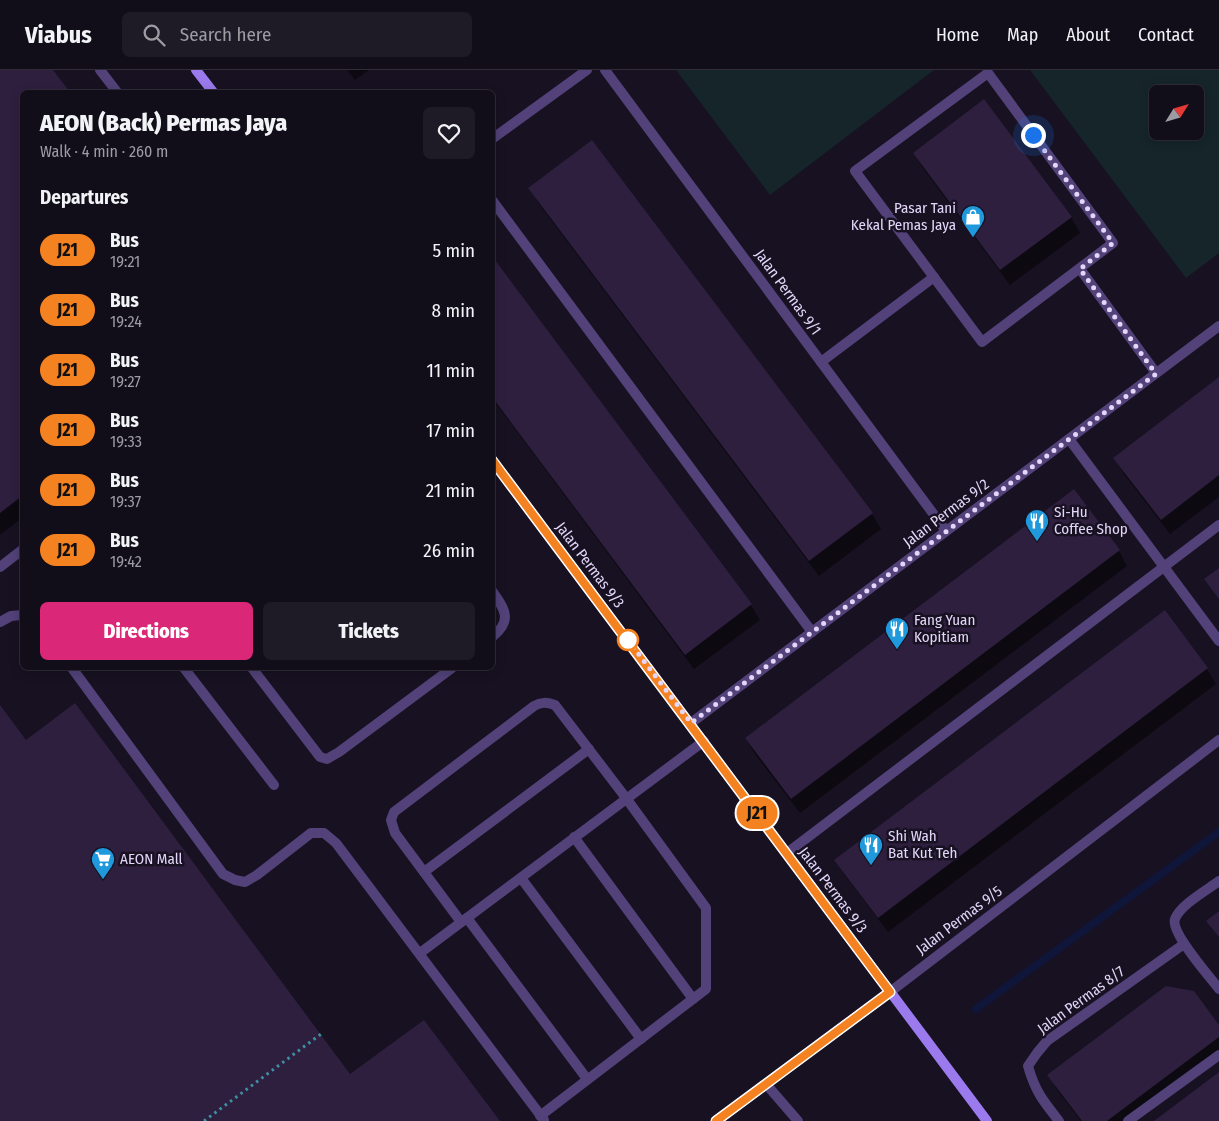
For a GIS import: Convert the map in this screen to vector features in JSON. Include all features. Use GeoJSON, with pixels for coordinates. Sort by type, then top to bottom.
{"type":"FeatureCollection","features":[{"type":"Feature","properties":{"kind":"street"},"geometry":{"type":"LineString","coordinates":[[100,70],[115,90]]}},
{"type":"Feature","properties":{"kind":"street"},"geometry":{"type":"LineString","coordinates":[[196,70],[212,90]]}},
{"type":"Feature","properties":{"kind":"street"},"geometry":{"type":"LineString","coordinates":[[495,137],[587,70]]}},
{"type":"Feature","properties":{"kind":"street","name":"Jalan Permas 9/1"},"geometry":{"type":"LineString","coordinates":[[605,70],[946,531]]}},
{"type":"Feature","properties":{"kind":"street"},"geometry":{"type":"LineString","coordinates":[[988,73],[1113,243],[1080,269],[982,342],[855,171],[988,73]]}},
{"type":"Feature","properties":{"kind":"street"},"geometry":{"type":"LineString","coordinates":[[495,204],[812,632]]}},
{"type":"Feature","properties":{"kind":"street"},"geometry":{"type":"LineString","coordinates":[[1080,269],[1156,374]]}},
{"type":"Feature","properties":{"kind":"street"},"geometry":{"type":"LineString","coordinates":[[821,362],[934,277]]}},
{"type":"Feature","properties":{"kind":"street","name":"Jalan Permas 9/2"},"geometry":{"type":"LineString","coordinates":[[691,723],[1219,326]]}},
{"type":"Feature","properties":{"kind":"street"},"geometry":{"type":"LineString","coordinates":[[1069,439],[1219,640]]}},
{"type":"Feature","properties":{"kind":"street","name":"Jalan Permas 9/3"},"geometry":{"type":"LineString","coordinates":[[495,464],[691,723],[987,1121]]}},
{"type":"Feature","properties":{"kind":"street"},"geometry":{"type":"LineString","coordinates":[[787,853],[1219,525]]}},
{"type":"Feature","properties":{"kind":"street"},"geometry":{"type":"LineString","coordinates":[[0,567],[20,552]]}},
{"type":"Feature","properties":{"kind":"street"},"geometry":{"type":"LineString","coordinates":[[495,595],[506,612],[504,623],[500,631],[495,635]]}},
{"type":"Feature","properties":{"kind":"street"},"geometry":{"type":"LineString","coordinates":[[0,622],[11,616],[20,615]]}},
{"type":"Feature","properties":{"kind":"street"},"geometry":{"type":"LineString","coordinates":[[73,670],[223,874],[235,880],[245,882],[257,875],[311,833],[324,833],[336,843],[542,1118],[587,1079],[706,989],[706,908],[555,705],[548,702],[534,706],[394,812],[392,820],[395,833],[424,872],[464,920],[587,1079]]}},
{"type":"Feature","properties":{"kind":"street"},"geometry":{"type":"LineString","coordinates":[[186,670],[274,785]]}},
{"type":"Feature","properties":{"kind":"street"},"geometry":{"type":"LineString","coordinates":[[254,670],[320,757],[327,758],[339,752],[449,670]]}},
{"type":"Feature","properties":{"kind":"street","name":"Jalan Permas 9/5"},"geometry":{"type":"LineString","coordinates":[[716,1121],[890,992],[1219,740]]}},
{"type":"Feature","properties":{"kind":"street"},"geometry":{"type":"LineString","coordinates":[[420,953],[704,741]]}},
{"type":"Feature","properties":{"kind":"street"},"geometry":{"type":"LineString","coordinates":[[424,872],[589,749]]}},
{"type":"Feature","properties":{"kind":"street"},"geometry":{"type":"LineString","coordinates":[[574,837],[693,999]]}},
{"type":"Feature","properties":{"kind":"street"},"geometry":{"type":"LineString","coordinates":[[521,878],[641,1039]]}},
{"type":"Feature","properties":{"kind":"street"},"geometry":{"type":"LineString","coordinates":[[1219,881],[1184,907],[1175,919],[1175,927],[1184,944],[1219,990]]}},
{"type":"Feature","properties":{"kind":"street","name":"Jalan Permas 8/7"},"geometry":{"type":"LineString","coordinates":[[1058,1121],[1038,1095],[1032,1081],[1028,1066],[1037,1053],[1047,1041],[1184,944]]}},
{"type":"Feature","properties":{"kind":"street"},"geometry":{"type":"LineString","coordinates":[[1128,1121],[1219,1055]]}},
{"type":"Feature","properties":{"kind":"street"},"geometry":{"type":"LineString","coordinates":[[766,1084],[798,1121]]}},
{"type":"Feature","properties":{"kind":"path"},"geometry":{"type":"LineString","coordinates":[[204,1121],[321,1034]]}},
{"type":"Feature","properties":{"kind":"shaded area"},"geometry":{"type":"Polygon","coordinates":[[[676,70],[934,70],[770,195],[676,70]]]}},
{"type":"Feature","properties":{"kind":"shaded area"},"geometry":{"type":"Polygon","coordinates":[[[1030,70],[1219,70],[1219,253],[1186,278],[1030,70]]]}},
{"type":"Feature","properties":{"kind":"building"},"geometry":{"type":"Polygon","coordinates":[[[0,70],[53,70],[68,90],[20,90],[20,498],[0,513],[0,70]]]}},
{"type":"Feature","properties":{"kind":"building"},"geometry":{"type":"Polygon","coordinates":[[[984,99],[1072,217],[1000,270],[913,153],[984,99]]]}},
{"type":"Feature","properties":{"kind":"building"},"geometry":{"type":"Polygon","coordinates":[[[592,140],[873,513],[809,561],[528,188],[592,140]]]}},
{"type":"Feature","properties":{"kind":"building"},"geometry":{"type":"Polygon","coordinates":[[[495,260],[752,604],[685,655],[495,401],[495,260]]]}},
{"type":"Feature","properties":{"kind":"building"},"geometry":{"type":"Polygon","coordinates":[[[1219,377],[1219,475],[1161,520],[1113,458],[1219,377]]]}},
{"type":"Feature","properties":{"kind":"building"},"geometry":{"type":"Polygon","coordinates":[[[1074,489],[1120,550],[791,799],[745,738],[1074,489]]]}},
{"type":"Feature","properties":{"kind":"building"},"geometry":{"type":"Polygon","coordinates":[[[1219,568],[1219,599],[1204,579],[1219,568]]]}},
{"type":"Feature","properties":{"kind":"building"},"geometry":{"type":"Polygon","coordinates":[[[1165,610],[1208,668],[878,918],[834,860],[1165,610]]]}},
{"type":"Feature","properties":{"kind":"building","name":"AEON Mall"},"geometry":{"type":"Polygon","coordinates":[[[75,703],[350,1074],[424,1020],[500,1121],[0,1121],[0,705],[26,740],[75,703]]]}},
{"type":"Feature","properties":{"kind":"building"},"geometry":{"type":"Polygon","coordinates":[[[1219,911],[1219,937],[1206,921],[1219,911]]]}},
{"type":"Feature","properties":{"kind":"building"},"geometry":{"type":"Polygon","coordinates":[[[1166,986],[1194,991],[1219,1025],[1219,1037],[1107,1121],[1082,1121],[1047,1075],[1166,986]]]}},
{"type":"Feature","properties":{"kind":"building"},"geometry":{"type":"Polygon","coordinates":[[[1219,1072],[1219,1121],[1154,1121],[1219,1072]]]}},
{"type":"Feature","properties":{"kind":"waterway"},"geometry":{"type":"LineString","coordinates":[[976,1009],[1219,832]]}},
{"type":"Feature","properties":{"kind":"bus line","name":"J21"},"geometry":{"type":"LineString","coordinates":[[495,464],[691,723],[890,992],[716,1121]]}},
{"type":"Feature","properties":{"kind":"place","name":"Pasar Tani Kekal Pemas Jaya"},"geometry":{"type":"Point","coordinates":[973,238]}},
{"type":"Feature","properties":{"kind":"place","name":"Si-Hu Coffee Shop"},"geometry":{"type":"Point","coordinates":[1037,542]}},
{"type":"Feature","properties":{"kind":"place","name":"Fang Yuan Kopitiam"},"geometry":{"type":"Point","coordinates":[897,650]}},
{"type":"Feature","properties":{"kind":"place","name":"Shi Wah Bat Kut Teh"},"geometry":{"type":"Point","coordinates":[871,866]}},
{"type":"Feature","properties":{"kind":"place","name":"AEON Mall"},"geometry":{"type":"Point","coordinates":[103,880]}},
{"type":"Feature","properties":{"kind":"route"},"geometry":{"type":"LineString","coordinates":[[628,640],[691,723],[1156,374],[1080,269],[1113,243],[1033,135]]}}]}
